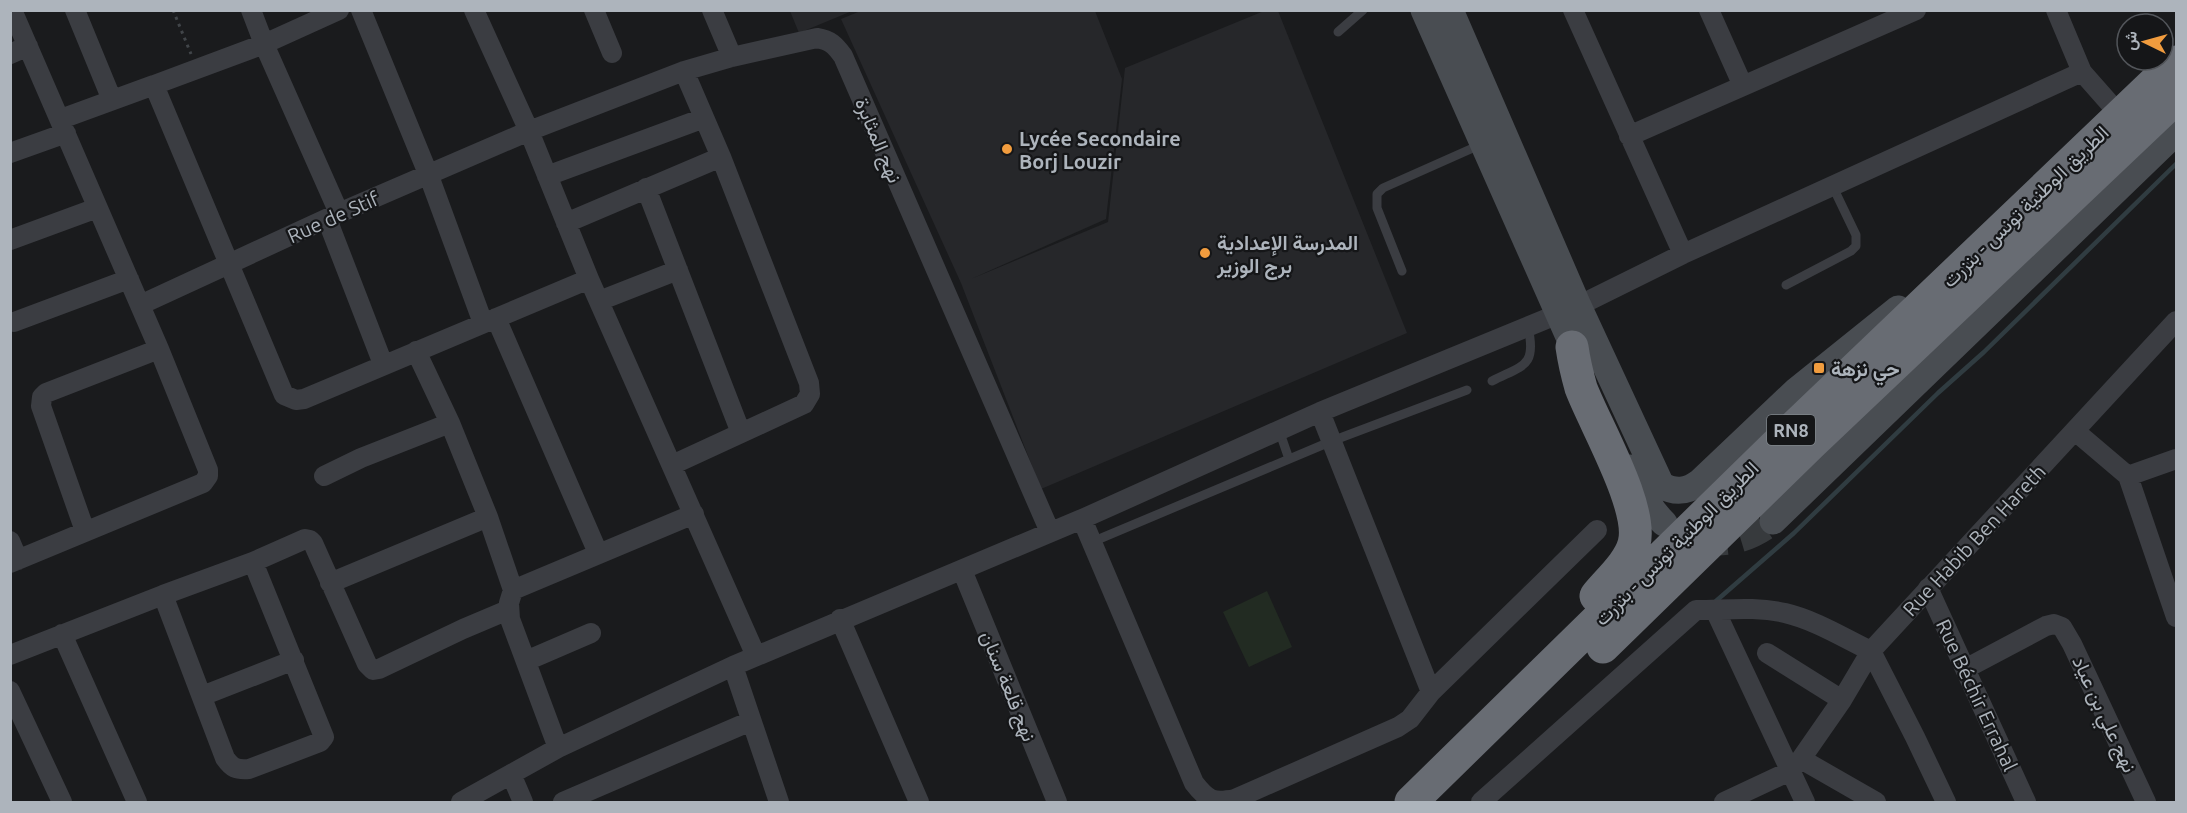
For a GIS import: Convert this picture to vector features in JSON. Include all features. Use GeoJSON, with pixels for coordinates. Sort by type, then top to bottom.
{"type":"FeatureCollection","features":[{"type":"Feature","properties":{"kind":"highway"},"geometry":{"type":"LineString","coordinates":[[2124,103],[2176,50]]}},
{"type":"Feature","properties":{"kind":"highway","name":"الطريق الوطنية تونس - بنزرت"},"geometry":{"type":"LineString","coordinates":[[1440,790],[1793,428],[2124,103],[2176,62]]}},
{"type":"Feature","properties":{"kind":"highway","name":"الطريق الوطنية تونس - بنزرت"},"geometry":{"type":"LineString","coordinates":[[1411,802],[1440,790],[1811,444],[2176,98]]}},
{"type":"Feature","properties":{"kind":"highway","name":"RN8"},"geometry":{"type":"LineString","coordinates":[[1440,790],[1477,727],[1906,303]]}},
{"type":"Feature","properties":{"kind":"highway","name":"RN8"},"geometry":{"type":"LineString","coordinates":[[1542,661],[1622,565],[1634,545],[1637,526],[1631,502],[1581,388],[1572,347]]}},
{"type":"Feature","properties":{"kind":"street"},"geometry":{"type":"LineString","coordinates":[[10,541],[14,562],[203,483],[208,476],[208,470],[159,349],[63,126],[19,50],[12,10]]}},
{"type":"Feature","properties":{"kind":"street"},"geometry":{"type":"LineString","coordinates":[[75,10],[112,100]]}},
{"type":"Feature","properties":{"kind":"street"},"geometry":{"type":"LineString","coordinates":[[251,10],[333,216],[383,364]]}},
{"type":"Feature","properties":{"kind":"street"},"geometry":{"type":"LineString","coordinates":[[10,153],[112,100],[264,44],[339,10]]}},
{"type":"Feature","properties":{"kind":"street"},"geometry":{"type":"LineString","coordinates":[[361,10],[489,320],[598,553]]}},
{"type":"Feature","properties":{"kind":"street"},"geometry":{"type":"LineString","coordinates":[[474,10],[528,131],[598,301],[756,656]]}},
{"type":"Feature","properties":{"kind":"street"},"geometry":{"type":"LineString","coordinates":[[594,10],[612,53]]}},
{"type":"Feature","properties":{"kind":"street"},"geometry":{"type":"LineString","coordinates":[[712,10],[732,57]]}},
{"type":"Feature","properties":{"kind":"street"},"geometry":{"type":"LineString","coordinates":[[1424,10],[1482,144],[1568,311],[1661,485],[1676,491],[1691,489],[1700,482],[1796,391],[1906,303],[2124,103],[2150,72]]}},
{"type":"Feature","properties":{"kind":"street"},"geometry":{"type":"LineString","coordinates":[[1450,10],[1568,311],[1572,347],[1644,497],[1655,515],[1664,523]]}},
{"type":"Feature","properties":{"kind":"street"},"geometry":{"type":"LineString","coordinates":[[1572,10],[1683,254]]}},
{"type":"Feature","properties":{"kind":"street"},"geometry":{"type":"LineString","coordinates":[[1710,10],[1743,86]]}},
{"type":"Feature","properties":{"kind":"street"},"geometry":{"type":"LineString","coordinates":[[1629,136],[1916,10]]}},
{"type":"Feature","properties":{"kind":"street"},"geometry":{"type":"LineString","coordinates":[[2056,10],[2082,72],[2124,103]]}},
{"type":"Feature","properties":{"kind":"street","name":"نهج المثابرة"},"geometry":{"type":"LineString","coordinates":[[528,131],[684,71],[732,57],[817,38],[828,40],[835,45],[843,56],[1050,532]]}},
{"type":"Feature","properties":{"kind":"street"},"geometry":{"type":"LineString","coordinates":[[672,465],[804,404],[810,394],[809,383],[721,157],[684,71]]}},
{"type":"Feature","properties":{"kind":"street"},"geometry":{"type":"LineString","coordinates":[[461,802],[558,748],[733,666],[1082,519],[1320,412],[1568,311],[1683,254],[2082,72]]}},
{"type":"Feature","properties":{"kind":"street"},"geometry":{"type":"LineString","coordinates":[[154,85],[284,395],[290,400],[304,399],[589,279]]}},
{"type":"Feature","properties":{"kind":"street"},"geometry":{"type":"LineString","coordinates":[[547,176],[704,117]]}},
{"type":"Feature","properties":{"kind":"street","name":"Rue de Stif"},"geometry":{"type":"LineString","coordinates":[[140,305],[333,216],[528,131]]}},
{"type":"Feature","properties":{"kind":"street"},"geometry":{"type":"LineString","coordinates":[[1773,521],[2176,132]]}},
{"type":"Feature","properties":{"kind":"street"},"geometry":{"type":"LineString","coordinates":[[566,223],[721,157]]}},
{"type":"Feature","properties":{"kind":"street"},"geometry":{"type":"LineString","coordinates":[[646,189],[741,433]]}},
{"type":"Feature","properties":{"kind":"street"},"geometry":{"type":"LineString","coordinates":[[10,240],[97,208]]}},
{"type":"Feature","properties":{"kind":"street"},"geometry":{"type":"LineString","coordinates":[[598,301],[678,270]]}},
{"type":"Feature","properties":{"kind":"street"},"geometry":{"type":"LineString","coordinates":[[14,322],[129,279]]}},
{"type":"Feature","properties":{"kind":"street","name":"Rue Habib Ben Hareth"},"geometry":{"type":"LineString","coordinates":[[1796,765],[1842,700],[1871,651],[2176,321]]}},
{"type":"Feature","properties":{"kind":"street"},"geometry":{"type":"LineString","coordinates":[[85,531],[41,406],[42,397],[46,393],[159,349]]}},
{"type":"Feature","properties":{"kind":"street"},"geometry":{"type":"LineString","coordinates":[[416,351],[450,423],[488,517],[513,590],[508,610],[558,748]]}},
{"type":"Feature","properties":{"kind":"street"},"geometry":{"type":"LineString","coordinates":[[1320,412],[1431,692]]}},
{"type":"Feature","properties":{"kind":"street"},"geometry":{"type":"LineString","coordinates":[[324,476],[361,458],[450,423]]}},
{"type":"Feature","properties":{"kind":"street"},"geometry":{"type":"LineString","coordinates":[[2075,431],[2128,476],[2176,617]]}},
{"type":"Feature","properties":{"kind":"street"},"geometry":{"type":"LineString","coordinates":[[2128,476],[2176,459]]}},
{"type":"Feature","properties":{"kind":"street"},"geometry":{"type":"LineString","coordinates":[[513,590],[694,514]]}},
{"type":"Feature","properties":{"kind":"street"},"geometry":{"type":"LineString","coordinates":[[330,583],[488,517]]}},
{"type":"Feature","properties":{"kind":"street"},"geometry":{"type":"LineString","coordinates":[[1082,519],[1194,783],[1204,797],[1221,801],[1235,799],[1398,727],[1410,719],[1431,692],[1597,530]]}},
{"type":"Feature","properties":{"kind":"street"},"geometry":{"type":"LineString","coordinates":[[10,656],[253,562],[305,539],[310,540],[367,664],[375,670],[508,610]]}},
{"type":"Feature","properties":{"kind":"street"},"geometry":{"type":"LineString","coordinates":[[163,595],[225,758],[231,767],[238,770],[249,769],[323,740],[323,734],[294,660],[253,562]]}},
{"type":"Feature","properties":{"kind":"street","name":"نهج قلعة سنان"},"geometry":{"type":"LineString","coordinates":[[962,570],[1057,802]]}},
{"type":"Feature","properties":{"kind":"street","name":"Rue Béchir Errahal"},"geometry":{"type":"LineString","coordinates":[[1928,588],[2026,802]]}},
{"type":"Feature","properties":{"kind":"street"},"geometry":{"type":"LineString","coordinates":[[1714,610],[1796,765],[1805,802]]}},
{"type":"Feature","properties":{"kind":"street"},"geometry":{"type":"LineString","coordinates":[[1481,802],[1714,610],[1770,610],[1806,620],[1871,651],[1946,802]]}},
{"type":"Feature","properties":{"kind":"street"},"geometry":{"type":"LineString","coordinates":[[840,620],[919,802]]}},
{"type":"Feature","properties":{"kind":"street","name":"نهج علي بن عياد"},"geometry":{"type":"LineString","coordinates":[[1965,669],[2046,626],[2054,624],[2062,627],[2146,802]]}},
{"type":"Feature","properties":{"kind":"street"},"geometry":{"type":"LineString","coordinates":[[526,661],[591,633]]}},
{"type":"Feature","properties":{"kind":"street"},"geometry":{"type":"LineString","coordinates":[[62,634],[137,802]]}},
{"type":"Feature","properties":{"kind":"street"},"geometry":{"type":"LineString","coordinates":[[1767,653],[1842,700]]}},
{"type":"Feature","properties":{"kind":"street"},"geometry":{"type":"LineString","coordinates":[[202,696],[294,660]]}},
{"type":"Feature","properties":{"kind":"street"},"geometry":{"type":"LineString","coordinates":[[733,666],[779,802]]}},
{"type":"Feature","properties":{"kind":"street"},"geometry":{"type":"LineString","coordinates":[[10,691],[62,802]]}},
{"type":"Feature","properties":{"kind":"street"},"geometry":{"type":"LineString","coordinates":[[563,802],[751,721]]}},
{"type":"Feature","properties":{"kind":"street"},"geometry":{"type":"LineString","coordinates":[[1724,802],[1796,765]]}},
{"type":"Feature","properties":{"kind":"street"},"geometry":{"type":"LineString","coordinates":[[1796,765],[1876,802]]}},
{"type":"Feature","properties":{"kind":"street"},"geometry":{"type":"LineString","coordinates":[[511,774],[523,802]]}},
{"type":"Feature","properties":{"kind":"lane"},"geometry":{"type":"LineString","coordinates":[[1338,32],[1363,10]]}},
{"type":"Feature","properties":{"kind":"lane"},"geometry":{"type":"LineString","coordinates":[[1402,270],[1377,208],[1377,194],[1383,188],[1482,144]]}},
{"type":"Feature","properties":{"kind":"lane"},"geometry":{"type":"LineString","coordinates":[[1786,285],[1851,251],[1856,246],[1856,235],[1832,185]]}},
{"type":"Feature","properties":{"kind":"lane"},"geometry":{"type":"LineString","coordinates":[[1492,381],[1525,364],[1532,346],[1527,327]]}},
{"type":"Feature","properties":{"kind":"lane"},"geometry":{"type":"LineString","coordinates":[[1092,542],[1332,441],[1467,390]]}},
{"type":"Feature","properties":{"kind":"lane"},"geometry":{"type":"LineString","coordinates":[[1279,430],[1289,459]]}},
{"type":"Feature","properties":{"kind":"path"},"geometry":{"type":"LineString","coordinates":[[173,10],[198,69]]}},
{"type":"Feature","properties":{"kind":"shaded area","name":"المدرسة الإعدادية برج الوزير"},"geometry":{"type":"Polygon","coordinates":[[[863,10],[1095,11],[1122,79],[1106,219],[971,279],[1108,222],[1125,68],[1264,11],[1278,11],[1407,333],[1041,489],[961,283],[841,19],[863,10]]]}},
{"type":"Feature","properties":{"kind":"shaded area"},"geometry":{"type":"Polygon","coordinates":[[[790,11],[852,11],[799,33],[790,11]]]}},
{"type":"Feature","properties":{"kind":"shaded area"},"geometry":{"type":"Polygon","coordinates":[[[1267,591],[1292,647],[1249,667],[1223,612],[1267,591]]]}},
{"type":"Feature","properties":{"kind":"waterway"},"geometry":{"type":"LineString","coordinates":[[1716,601],[1794,533],[1938,393],[1984,352],[2176,164]]}},
{"type":"Feature","properties":{"kind":"tunnel"},"geometry":{"type":"LineString","coordinates":[[1700,540],[1720,542],[1739,539],[1757,532],[1773,521]]}},
{"type":"Feature","properties":{"kind":"place","name":"Lycée Secondaire Borj Louzir"},"geometry":{"type":"Point","coordinates":[1007,149]}},
{"type":"Feature","properties":{"kind":"place","name":"المدرسة الإعدادية برج الوزير"},"geometry":{"type":"Point","coordinates":[1205,253]}},
{"type":"Feature","properties":{"kind":"place","name":"حي نزهة"},"geometry":{"type":"Point","coordinates":[1819,368]}}]}
